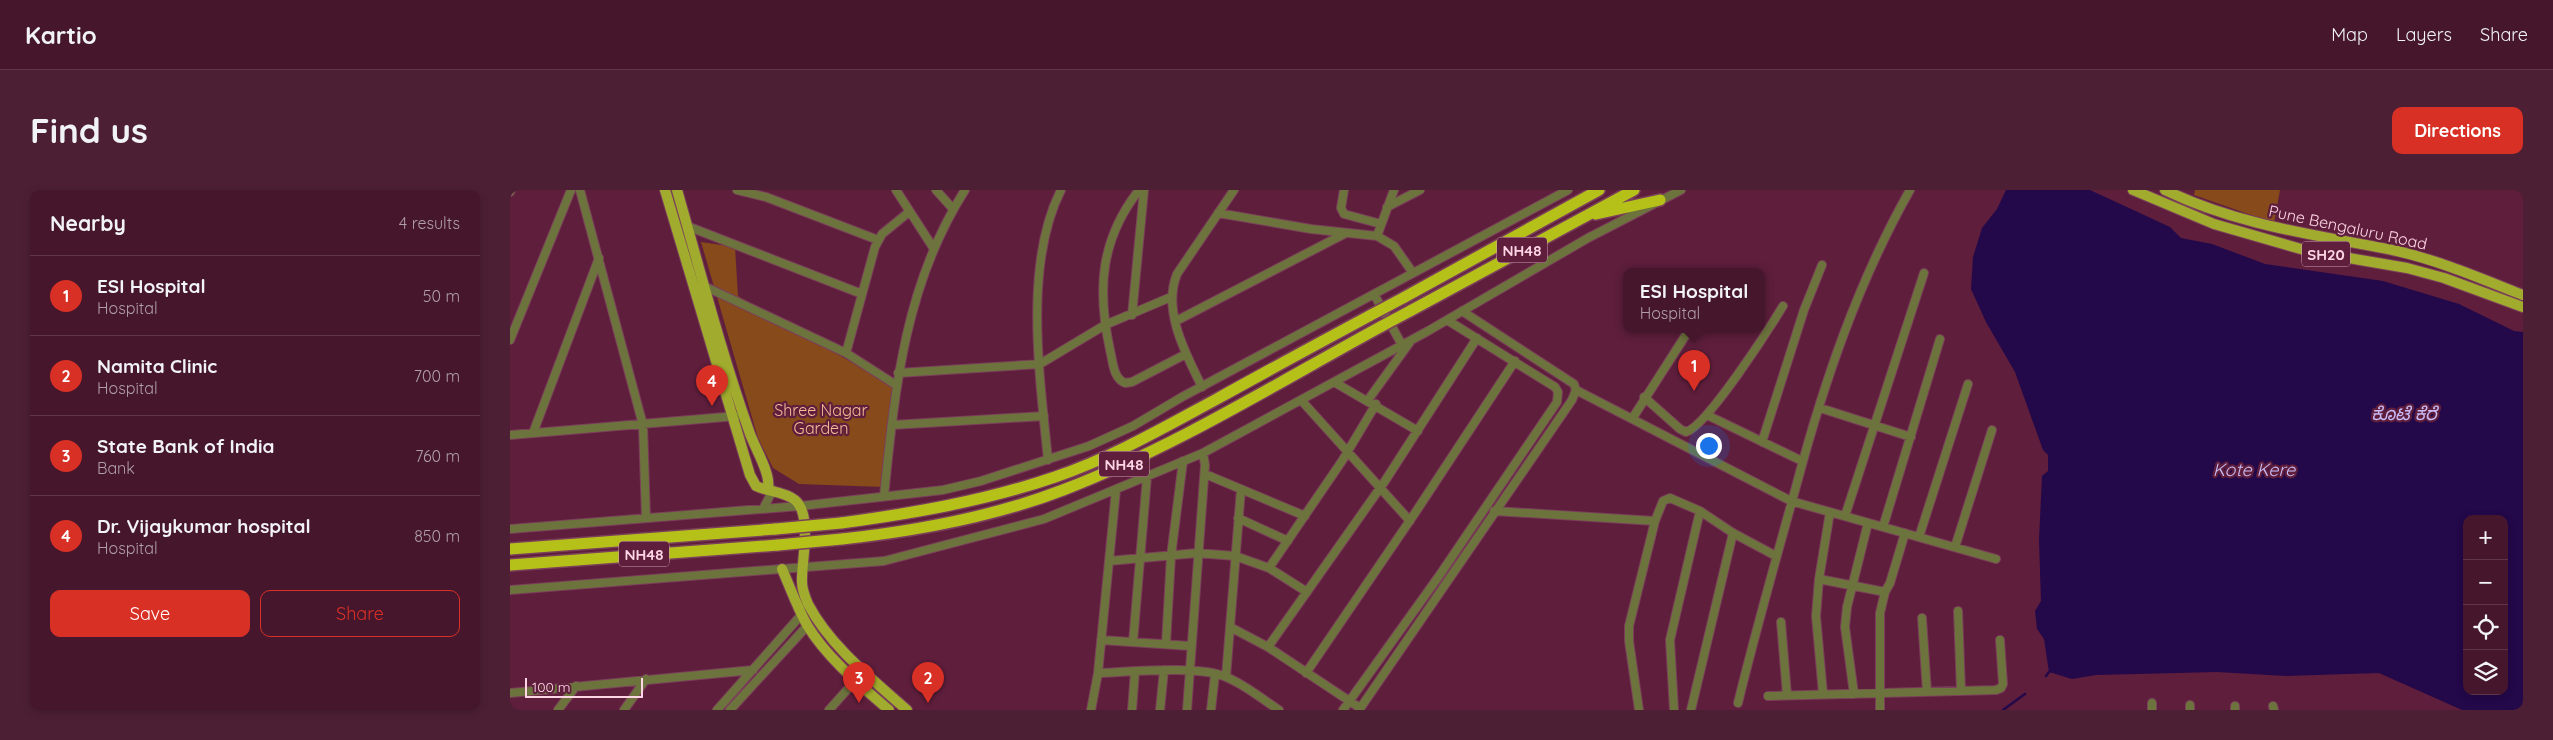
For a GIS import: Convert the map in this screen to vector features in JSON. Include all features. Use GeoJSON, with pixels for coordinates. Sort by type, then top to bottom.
{"type":"FeatureCollection","features":[{"type":"Feature","properties":{"kind":"highway","name":"NH48"},"geometry":{"type":"LineString","coordinates":[[510,549],[776,530],[841,523],[948,507],[1001,494],[1066,473],[1109,456],[1163,428],[1600,190]]}},
{"type":"Feature","properties":{"kind":"highway","name":"NH48"},"geometry":{"type":"LineString","coordinates":[[510,565],[880,535],[1014,507],[1063,490],[1172,440],[1634,190]]}},
{"type":"Feature","properties":{"kind":"highway"},"geometry":{"type":"LineString","coordinates":[[1581,218],[1660,200]]}},
{"type":"Feature","properties":{"kind":"main road"},"geometry":{"type":"LineString","coordinates":[[665,190],[738,416],[768,476],[770,489]]}},
{"type":"Feature","properties":{"kind":"main road"},"geometry":{"type":"LineString","coordinates":[[677,190],[706,287],[753,481],[760,488],[770,489],[796,500],[800,506],[806,545],[802,584],[810,607],[816,618],[863,672],[907,710]]}},
{"type":"Feature","properties":{"kind":"main road","name":"Pune Bengaluru Road"},"geometry":{"type":"LineString","coordinates":[[2133,190],[2214,224],[2308,250],[2407,268],[2444,278],[2523,307]]}},
{"type":"Feature","properties":{"kind":"main road","name":"Pune Bengaluru Road"},"geometry":{"type":"LineString","coordinates":[[2165,190],[2184,199],[2276,229],[2416,256],[2447,265],[2523,295]]}},
{"type":"Feature","properties":{"kind":"main road"},"geometry":{"type":"LineString","coordinates":[[782,569],[808,625],[855,681],[889,710]]}},
{"type":"Feature","properties":{"kind":"main road"},"geometry":{"type":"LineString","coordinates":[[802,614],[810,607]]}},
{"type":"Feature","properties":{"kind":"main road"},"geometry":{"type":"LineString","coordinates":[[808,625],[816,618]]}},
{"type":"Feature","properties":{"kind":"street"},"geometry":{"type":"LineString","coordinates":[[510,340],[571,190]]}},
{"type":"Feature","properties":{"kind":"street"},"geometry":{"type":"LineString","coordinates":[[580,190],[643,424],[646,518]]}},
{"type":"Feature","properties":{"kind":"street"},"geometry":{"type":"LineString","coordinates":[[736,190],[765,193],[878,240]]}},
{"type":"Feature","properties":{"kind":"street"},"geometry":{"type":"LineString","coordinates":[[896,190],[934,249]]}},
{"type":"Feature","properties":{"kind":"street"},"geometry":{"type":"LineString","coordinates":[[936,190],[953,209]]}},
{"type":"Feature","properties":{"kind":"street"},"geometry":{"type":"LineString","coordinates":[[884,496],[896,385],[913,307],[934,249],[953,209],[965,190]]}},
{"type":"Feature","properties":{"kind":"street"},"geometry":{"type":"LineString","coordinates":[[1048,460],[1040,364],[1039,260],[1047,224],[1061,190]]}},
{"type":"Feature","properties":{"kind":"street"},"geometry":{"type":"LineString","coordinates":[[1139,190],[1117,222],[1107,252],[1102,297],[1104,325],[1116,375],[1119,381],[1125,383],[1132,382],[1186,354]]}},
{"type":"Feature","properties":{"kind":"street"},"geometry":{"type":"LineString","coordinates":[[1132,315],[1144,190]]}},
{"type":"Feature","properties":{"kind":"street"},"geometry":{"type":"LineString","coordinates":[[1202,387],[1186,354],[1171,297],[1178,274],[1234,190]]}},
{"type":"Feature","properties":{"kind":"street"},"geometry":{"type":"LineString","coordinates":[[1344,190],[1340,208],[1344,214],[1381,224]]}},
{"type":"Feature","properties":{"kind":"street"},"geometry":{"type":"LineString","coordinates":[[1377,236],[1394,190]]}},
{"type":"Feature","properties":{"kind":"street"},"geometry":{"type":"LineString","coordinates":[[1387,208],[1420,190]]}},
{"type":"Feature","properties":{"kind":"street"},"geometry":{"type":"LineString","coordinates":[[510,529],[800,506],[943,490],[1048,460],[1089,446],[1134,426],[1202,387],[1568,190]]}},
{"type":"Feature","properties":{"kind":"street"},"geometry":{"type":"LineString","coordinates":[[510,590],[884,561],[1044,519],[1147,478],[1202,453],[1411,341],[1588,238],[1681,190]]}},
{"type":"Feature","properties":{"kind":"street"},"geometry":{"type":"LineString","coordinates":[[1738,703],[1802,461],[1862,286],[1910,190]]}},
{"type":"Feature","properties":{"kind":"street"},"geometry":{"type":"LineString","coordinates":[[846,353],[878,240],[909,212]]}},
{"type":"Feature","properties":{"kind":"street"},"geometry":{"type":"LineString","coordinates":[[1218,213],[1346,234],[1377,236],[1394,246],[1413,273]]}},
{"type":"Feature","properties":{"kind":"street"},"geometry":{"type":"LineString","coordinates":[[688,226],[862,294]]}},
{"type":"Feature","properties":{"kind":"street"},"geometry":{"type":"LineString","coordinates":[[1176,321],[1346,234]]}},
{"type":"Feature","properties":{"kind":"street"},"geometry":{"type":"LineString","coordinates":[[533,433],[599,258]]}},
{"type":"Feature","properties":{"kind":"street"},"geometry":{"type":"LineString","coordinates":[[1762,442],[1804,310],[1822,265]]}},
{"type":"Feature","properties":{"kind":"street"},"geometry":{"type":"LineString","coordinates":[[1845,516],[1924,274]]}},
{"type":"Feature","properties":{"kind":"street"},"geometry":{"type":"LineString","coordinates":[[706,287],[846,353],[896,385]]}},
{"type":"Feature","properties":{"kind":"street"},"geometry":{"type":"LineString","coordinates":[[1374,294],[1402,345]]}},
{"type":"Feature","properties":{"kind":"street"},"geometry":{"type":"LineString","coordinates":[[898,374],[1040,364],[1104,325],[1132,315],[1171,297]]}},
{"type":"Feature","properties":{"kind":"street"},"geometry":{"type":"LineString","coordinates":[[1644,397],[1686,432],[1693,430],[1707,415],[1783,306]]}},
{"type":"Feature","properties":{"kind":"street"},"geometry":{"type":"LineString","coordinates":[[1230,627],[1268,647],[1359,709],[1572,400],[1576,390],[1574,384],[1462,311]]}},
{"type":"Feature","properties":{"kind":"street"},"geometry":{"type":"LineString","coordinates":[[1343,710],[1439,576],[1556,402],[1558,392],[1555,388],[1515,361],[1447,320]]}},
{"type":"Feature","properties":{"kind":"street"},"geometry":{"type":"LineString","coordinates":[[1632,419],[1644,397],[1687,333]]}},
{"type":"Feature","properties":{"kind":"street"},"geometry":{"type":"LineString","coordinates":[[1268,647],[1380,488],[1477,338]]}},
{"type":"Feature","properties":{"kind":"street"},"geometry":{"type":"LineString","coordinates":[[1884,527],[1940,339]]}},
{"type":"Feature","properties":{"kind":"street"},"geometry":{"type":"LineString","coordinates":[[1368,400],[1411,341]]}},
{"type":"Feature","properties":{"kind":"street"},"geometry":{"type":"LineString","coordinates":[[1306,672],[1410,521],[1515,361]]}},
{"type":"Feature","properties":{"kind":"street"},"geometry":{"type":"LineString","coordinates":[[1334,382],[1376,404],[1418,430]]}},
{"type":"Feature","properties":{"kind":"street"},"geometry":{"type":"LineString","coordinates":[[1919,537],[1968,384]]}},
{"type":"Feature","properties":{"kind":"street"},"geometry":{"type":"LineString","coordinates":[[1576,390],[1791,501],[1996,559]]}},
{"type":"Feature","properties":{"kind":"street"},"geometry":{"type":"LineString","coordinates":[[1301,400],[1410,521]]}},
{"type":"Feature","properties":{"kind":"street"},"geometry":{"type":"LineString","coordinates":[[1269,568],[1348,452],[1376,404]]}},
{"type":"Feature","properties":{"kind":"street"},"geometry":{"type":"LineString","coordinates":[[1820,408],[1911,437]]}},
{"type":"Feature","properties":{"kind":"street"},"geometry":{"type":"LineString","coordinates":[[1707,415],[1802,461]]}},
{"type":"Feature","properties":{"kind":"street"},"geometry":{"type":"LineString","coordinates":[[510,435],[738,416]]}},
{"type":"Feature","properties":{"kind":"street"},"geometry":{"type":"LineString","coordinates":[[892,425],[1044,416]]}},
{"type":"Feature","properties":{"kind":"street"},"geometry":{"type":"LineString","coordinates":[[1955,547],[1992,430]]}},
{"type":"Feature","properties":{"kind":"street"},"geometry":{"type":"LineString","coordinates":[[1187,710],[1197,553],[1205,474],[1202,453]]}},
{"type":"Feature","properties":{"kind":"street"},"geometry":{"type":"LineString","coordinates":[[1166,644],[1171,556],[1184,461]]}},
{"type":"Feature","properties":{"kind":"street"},"geometry":{"type":"LineString","coordinates":[[1205,474],[1305,516]]}},
{"type":"Feature","properties":{"kind":"street"},"geometry":{"type":"LineString","coordinates":[[1133,642],[1147,478]]}},
{"type":"Feature","properties":{"kind":"street"},"geometry":{"type":"LineString","coordinates":[[764,509],[770,489]]}},
{"type":"Feature","properties":{"kind":"street"},"geometry":{"type":"LineString","coordinates":[[1226,677],[1241,489]]}},
{"type":"Feature","properties":{"kind":"street"},"geometry":{"type":"LineString","coordinates":[[1091,710],[1098,673],[1116,490]]}},
{"type":"Feature","properties":{"kind":"street"},"geometry":{"type":"LineString","coordinates":[[1639,710],[1629,642],[1629,626],[1655,521],[1663,501],[1670,498],[1700,511],[1733,533],[1776,556]]}},
{"type":"Feature","properties":{"kind":"street"},"geometry":{"type":"LineString","coordinates":[[1494,511],[1655,521]]}},
{"type":"Feature","properties":{"kind":"street"},"geometry":{"type":"LineString","coordinates":[[1674,710],[1670,640],[1700,511]]}},
{"type":"Feature","properties":{"kind":"street"},"geometry":{"type":"LineString","coordinates":[[1823,694],[1816,623],[1819,579],[1830,512]]}},
{"type":"Feature","properties":{"kind":"street"},"geometry":{"type":"LineString","coordinates":[[1238,518],[1288,540]]}},
{"type":"Feature","properties":{"kind":"street"},"geometry":{"type":"LineString","coordinates":[[1854,694],[1846,627],[1846,607],[1868,523]]}},
{"type":"Feature","properties":{"kind":"street"},"geometry":{"type":"LineString","coordinates":[[1691,710],[1733,533]]}},
{"type":"Feature","properties":{"kind":"street"},"geometry":{"type":"LineString","coordinates":[[1880,710],[1880,613],[1885,592],[1905,534]]}},
{"type":"Feature","properties":{"kind":"street"},"geometry":{"type":"LineString","coordinates":[[1109,561],[1197,553],[1235,556],[1269,568],[1307,592]]}},
{"type":"Feature","properties":{"kind":"street"},"geometry":{"type":"LineString","coordinates":[[1819,579],[1885,592]]}},
{"type":"Feature","properties":{"kind":"street"},"geometry":{"type":"LineString","coordinates":[[1958,610],[1961,691]]}},
{"type":"Feature","properties":{"kind":"street"},"geometry":{"type":"LineString","coordinates":[[717,710],[802,614]]}},
{"type":"Feature","properties":{"kind":"street"},"geometry":{"type":"LineString","coordinates":[[1922,618],[1926,692]]}},
{"type":"Feature","properties":{"kind":"street"},"geometry":{"type":"LineString","coordinates":[[1782,622],[1787,696]]}},
{"type":"Feature","properties":{"kind":"street"},"geometry":{"type":"LineString","coordinates":[[730,710],[808,625]]}},
{"type":"Feature","properties":{"kind":"street"},"geometry":{"type":"LineString","coordinates":[[1101,640],[1190,646]]}},
{"type":"Feature","properties":{"kind":"street"},"geometry":{"type":"LineString","coordinates":[[1768,696],[1961,691],[2001,688],[2003,684],[2000,640]]}},
{"type":"Feature","properties":{"kind":"street"},"geometry":{"type":"LineString","coordinates":[[510,693],[753,670]]}},
{"type":"Feature","properties":{"kind":"street"},"geometry":{"type":"LineString","coordinates":[[1098,673],[1164,670],[1215,674],[1226,677],[1278,710]]}},
{"type":"Feature","properties":{"kind":"street"},"geometry":{"type":"LineString","coordinates":[[1160,710],[1164,670]]}},
{"type":"Feature","properties":{"kind":"street"},"geometry":{"type":"LineString","coordinates":[[1132,710],[1135,671]]}},
{"type":"Feature","properties":{"kind":"street"},"geometry":{"type":"LineString","coordinates":[[829,710],[863,672]]}},
{"type":"Feature","properties":{"kind":"street"},"geometry":{"type":"LineString","coordinates":[[1211,710],[1215,674]]}},
{"type":"Feature","properties":{"kind":"street"},"geometry":{"type":"LineString","coordinates":[[624,710],[646,679]]}},
{"type":"Feature","properties":{"kind":"street"},"geometry":{"type":"LineString","coordinates":[[558,710],[576,686]]}},
{"type":"Feature","properties":{"kind":"green space"},"geometry":{"type":"Polygon","coordinates":[[[2195,190],[2280,190],[2274,223],[2194,195],[2195,190]]]}},
{"type":"Feature","properties":{"kind":"green space","name":"Shree Nagar Garden"},"geometry":{"type":"Polygon","coordinates":[[[701,242],[735,247],[738,296],[897,389],[883,487],[799,484],[773,468],[758,438],[701,242]]]}},
{"type":"Feature","properties":{"kind":"water","name":"ಕೊಟೆ ಕೆರೆ"},"geometry":{"type":"Polygon","coordinates":[[[2006,190],[2090,190],[2170,227],[2181,238],[2212,244],[2265,264],[2383,281],[2459,304],[2514,331],[2523,332],[2523,710],[2462,710],[2379,673],[2286,676],[2217,672],[2096,675],[2072,679],[2049,672],[2044,639],[2037,629],[2035,611],[2041,601],[2039,540],[2042,476],[2048,471],[2048,455],[2043,450],[2015,372],[1986,322],[1971,289],[1973,257],[1982,228],[1997,209],[2006,190]]]}},
{"type":"Feature","properties":{"kind":"waterway"},"geometry":{"type":"LineString","coordinates":[[2046,676],[2049,672]]}},
{"type":"Feature","properties":{"kind":"waterway"},"geometry":{"type":"LineString","coordinates":[[2003,710],[2025,694]]}},
{"type":"Feature","properties":{"kind":"place","name":"ESI Hospital"},"geometry":{"type":"Point","coordinates":[1694,391]}},
{"type":"Feature","properties":{"kind":"place","name":"Dr. Vijaykumar hospital"},"geometry":{"type":"Point","coordinates":[712,406]}},
{"type":"Feature","properties":{"kind":"place","name":"State Bank of India"},"geometry":{"type":"Point","coordinates":[859,703]}},
{"type":"Feature","properties":{"kind":"place","name":"Namita Clinic"},"geometry":{"type":"Point","coordinates":[928,703]}},
{"type":"Feature","properties":{"kind":"water label","name":"Kote Kere"},"geometry":{"type":"Point","coordinates":[2254,469]}}]}
